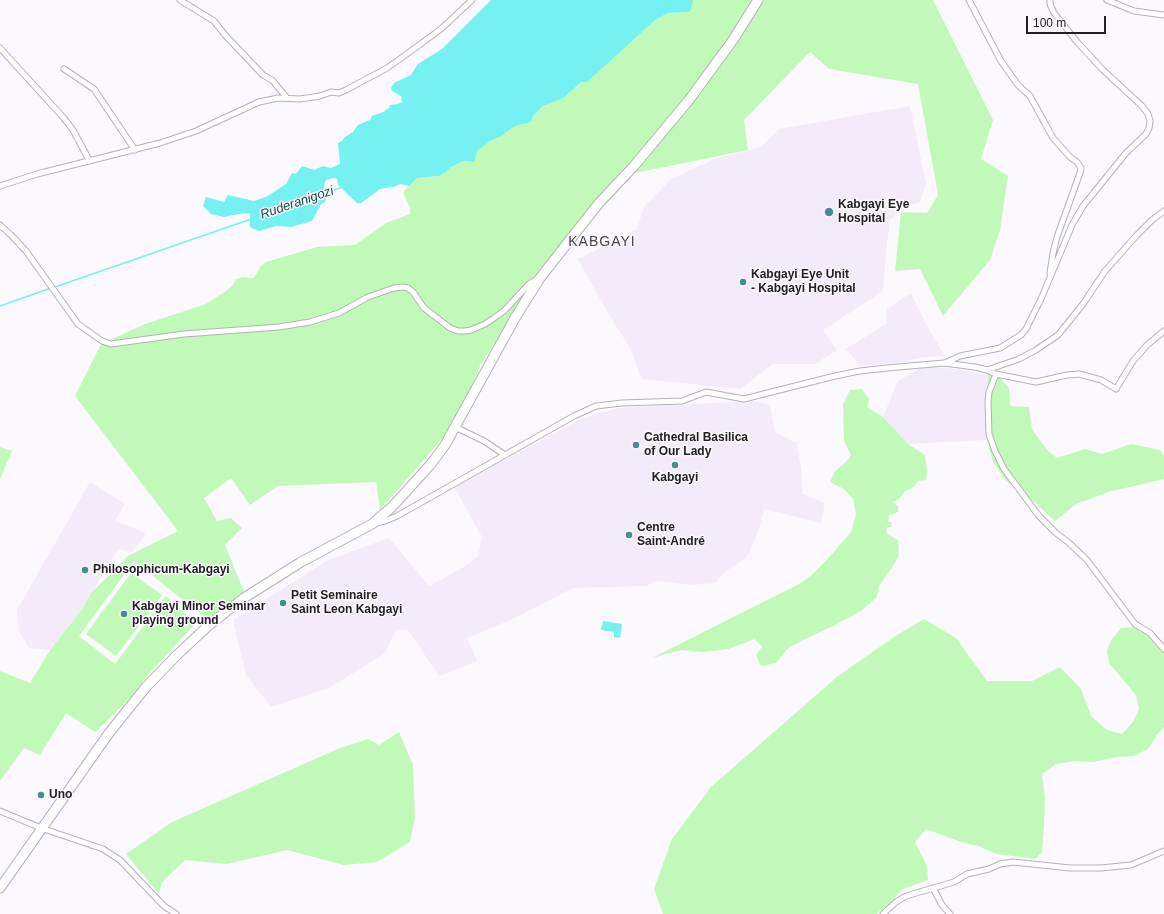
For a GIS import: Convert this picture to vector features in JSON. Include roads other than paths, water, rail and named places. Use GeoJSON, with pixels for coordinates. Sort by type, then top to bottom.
{"type":"FeatureCollection","features":[{"type":"Feature","properties":{"kind":"highway"},"geometry":{"type":"LineString","coordinates":[[0,888],[109,734],[146,687],[177,655],[208,626],[244,598],[271,581],[372,524],[392,507],[431,464],[456,427],[508,330],[540,278],[599,204],[634,166],[689,100],[733,40],[758,0]]}},
{"type":"Feature","properties":{"kind":"street"},"geometry":{"type":"LineString","coordinates":[[180,0],[214,21],[225,35],[263,75],[272,80],[286,98]]}},
{"type":"Feature","properties":{"kind":"street"},"geometry":{"type":"LineString","coordinates":[[0,186],[22,178],[89,160],[135,150],[196,131],[259,102],[278,98],[300,99],[320,96],[331,92],[339,93],[387,68],[441,29],[472,0]]}},
{"type":"Feature","properties":{"kind":"street"},"geometry":{"type":"LineString","coordinates":[[969,0],[1001,61],[1018,85],[1030,96],[1053,138],[1081,168],[1057,238],[1050,278]]}},
{"type":"Feature","properties":{"kind":"street"},"geometry":{"type":"LineString","coordinates":[[944,363],[960,356],[1000,348],[1021,335],[1026,329],[1041,299],[1072,225],[1083,206],[1102,181],[1126,153],[1146,134],[1149,128],[1150,121],[1148,114],[1142,106],[1102,69],[1078,43],[1054,13],[1050,0]]}},
{"type":"Feature","properties":{"kind":"street"},"geometry":{"type":"LineString","coordinates":[[1108,1],[1117,0]]}},
{"type":"Feature","properties":{"kind":"street"},"geometry":{"type":"LineString","coordinates":[[1108,1],[1134,11],[1164,15]]}},
{"type":"Feature","properties":{"kind":"street"},"geometry":{"type":"LineString","coordinates":[[0,48],[64,117],[73,130],[89,160]]}},
{"type":"Feature","properties":{"kind":"street"},"geometry":{"type":"LineString","coordinates":[[64,69],[94,89],[135,150]]}},
{"type":"Feature","properties":{"kind":"street"},"geometry":{"type":"LineString","coordinates":[[987,370],[1019,359],[1036,350],[1058,335],[1083,304],[1109,266],[1141,231],[1164,211]]}},
{"type":"Feature","properties":{"kind":"street"},"geometry":{"type":"LineString","coordinates":[[0,225],[22,246],[78,324],[102,341],[111,344],[184,334],[279,327],[310,322],[339,313],[368,298],[394,288],[403,287],[408,288],[424,308],[441,322],[454,329],[465,331],[484,324],[504,311],[529,284],[540,278]]}},
{"type":"Feature","properties":{"kind":"street"},"geometry":{"type":"LineString","coordinates":[[372,524],[397,516],[574,416],[596,406],[622,403],[682,401],[706,392],[744,399],[860,371],[944,363],[975,367],[996,374],[1036,382],[1067,375],[1079,374],[1101,380],[1116,388],[1146,345],[1164,331]]}},
{"type":"Feature","properties":{"kind":"street"},"geometry":{"type":"LineString","coordinates":[[996,374],[989,392],[989,434],[1004,469],[1040,516],[1056,533],[1087,560],[1135,624],[1150,632],[1164,649]]}},
{"type":"Feature","properties":{"kind":"street"},"geometry":{"type":"LineString","coordinates":[[456,427],[484,441],[506,455]]}},
{"type":"Feature","properties":{"kind":"street"},"geometry":{"type":"LineString","coordinates":[[0,811],[41,828],[103,849],[120,860],[164,906],[176,914]]}},
{"type":"Feature","properties":{"kind":"street"},"geometry":{"type":"LineString","coordinates":[[883,914],[896,902],[906,896],[954,882],[967,874],[1006,863],[1070,868],[1101,868],[1131,864],[1164,851]]}},
{"type":"Feature","properties":{"kind":"street"},"geometry":{"type":"LineString","coordinates":[[933,888],[942,905],[950,914]]}},
{"type":"Feature","properties":{"kind":"water"},"geometry":{"type":"Polygon","coordinates":[[[491,0],[693,0],[691,10],[689,12],[668,13],[655,20],[587,82],[582,82],[563,98],[543,106],[533,116],[532,121],[529,123],[518,125],[502,136],[490,141],[477,151],[475,161],[473,162],[464,161],[451,167],[439,176],[417,178],[409,186],[400,184],[394,187],[380,189],[361,203],[357,203],[338,185],[337,179],[334,178],[326,180],[324,185],[325,202],[321,204],[312,221],[291,227],[276,226],[259,231],[250,227],[250,213],[224,217],[211,214],[203,206],[206,197],[224,202],[228,195],[254,201],[266,197],[286,184],[292,173],[296,174],[302,166],[314,170],[323,166],[331,168],[340,164],[338,143],[353,132],[358,125],[370,120],[372,116],[383,112],[390,107],[389,105],[402,102],[401,96],[392,91],[391,88],[394,83],[411,75],[418,64],[442,49],[491,0]]]}},
{"type":"Feature","properties":{"kind":"water"},"geometry":{"type":"Polygon","coordinates":[[[603,621],[622,624],[620,638],[614,637],[614,632],[601,630],[603,621]]]}},
{"type":"Feature","properties":{"kind":"waterway","name":"Ruderanigozi"},"geometry":{"type":"LineString","coordinates":[[325,194],[342,187]]}},
{"type":"Feature","properties":{"kind":"waterway","name":"Ruderanigozi"},"geometry":{"type":"LineString","coordinates":[[55,287],[251,219]]}},
{"type":"Feature","properties":{"kind":"waterway","name":"Ruderanigozi"},"geometry":{"type":"LineString","coordinates":[[0,306],[51,288]]}},
{"type":"Feature","properties":{"kind":"place","name":"Kabgayi Eye Hospital"},"geometry":{"type":"Point","coordinates":[829,212]}},
{"type":"Feature","properties":{"kind":"place","name":"Kabgayi Eye Unit - Kabgayi Hospital"},"geometry":{"type":"Point","coordinates":[743,282]}},
{"type":"Feature","properties":{"kind":"place","name":"Cathedral Basilica of Our Lady"},"geometry":{"type":"Point","coordinates":[636,445]}},
{"type":"Feature","properties":{"kind":"place","name":"Kabgayi"},"geometry":{"type":"Point","coordinates":[675,465]}},
{"type":"Feature","properties":{"kind":"place","name":"Centre Saint-André"},"geometry":{"type":"Point","coordinates":[629,535]}},
{"type":"Feature","properties":{"kind":"place","name":"Philosophicum-Kabgayi"},"geometry":{"type":"Point","coordinates":[85,570]}},
{"type":"Feature","properties":{"kind":"place","name":"Petit Seminaire Saint Leon Kabgayi"},"geometry":{"type":"Point","coordinates":[283,603]}},
{"type":"Feature","properties":{"kind":"place","name":"Kabgayi Minor Seminar playing ground"},"geometry":{"type":"Point","coordinates":[124,614]}},
{"type":"Feature","properties":{"kind":"place","name":"Uno"},"geometry":{"type":"Point","coordinates":[41,795]}},
{"type":"Feature","properties":{"kind":"district","name":"KABGAYI"},"geometry":{"type":"Point","coordinates":[602,242]}}]}
